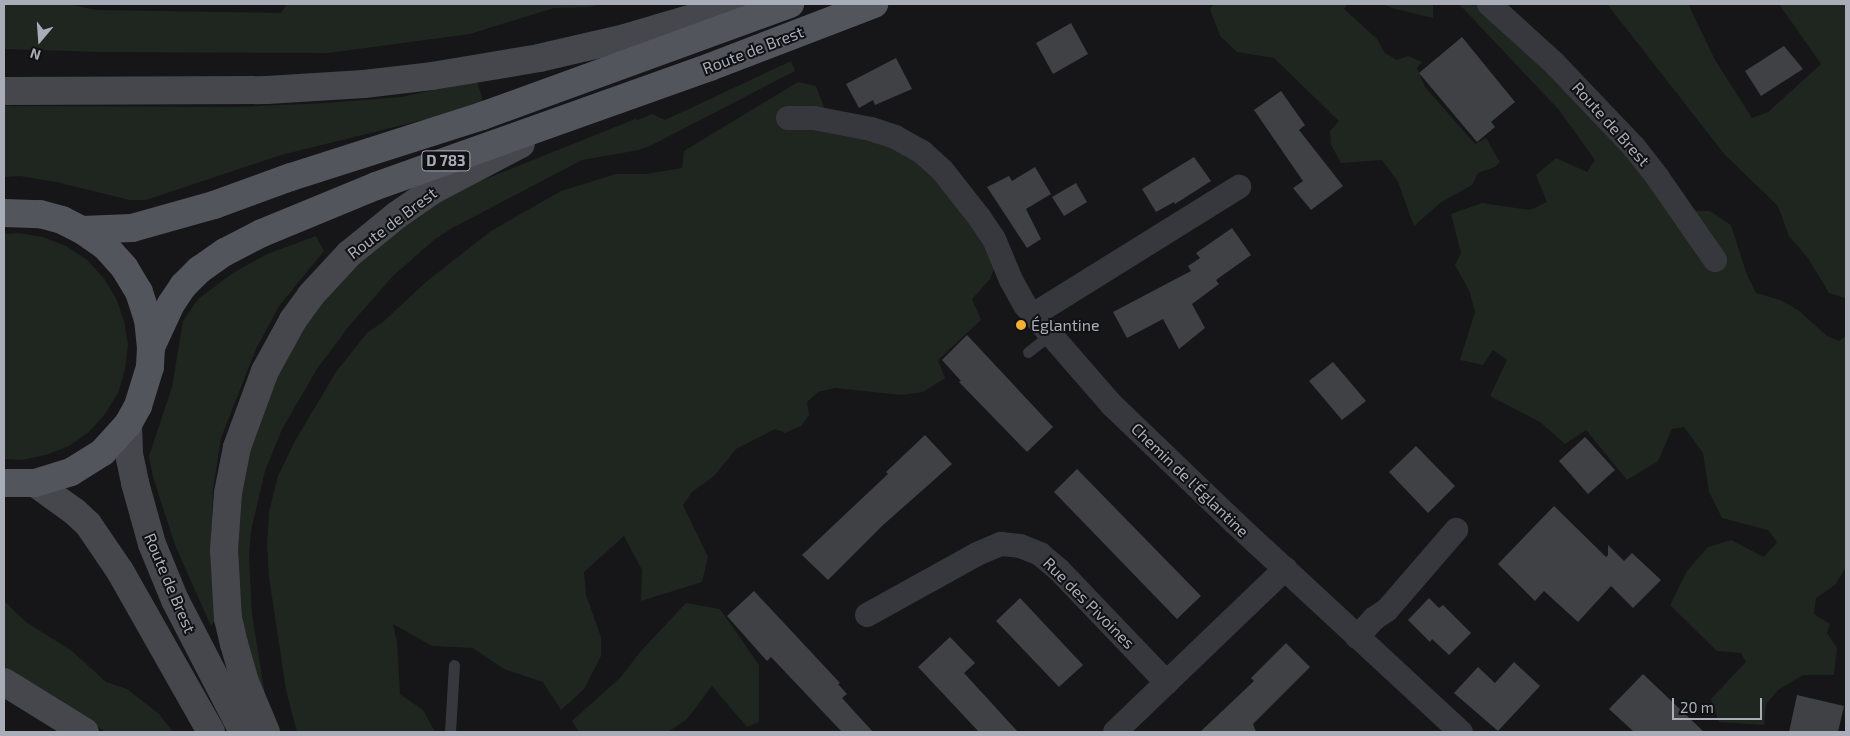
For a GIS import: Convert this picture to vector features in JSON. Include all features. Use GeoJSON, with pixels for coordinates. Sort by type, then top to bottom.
{"type":"FeatureCollection","features":[{"type":"Feature","properties":{"kind":"main road"},"geometry":{"type":"LineString","coordinates":[[4,91],[267,90],[364,84],[432,76],[540,58],[616,40],[740,4]]}},
{"type":"Feature","properties":{"kind":"main road","name":"Route de Brest"},"geometry":{"type":"LineString","coordinates":[[82,230],[132,228],[214,205],[290,177],[482,116],[790,4]]}},
{"type":"Feature","properties":{"kind":"main road","name":"Route de Brest"},"geometry":{"type":"LineString","coordinates":[[151,347],[171,304],[183,286],[198,270],[225,252],[262,233],[376,186],[574,116],[874,4]]}},
{"type":"Feature","properties":{"kind":"main road","name":"Route de Brest"},"geometry":{"type":"LineString","coordinates":[[266,732],[245,682],[228,619],[224,550],[228,493],[237,447],[265,371],[293,320],[311,295],[349,254],[374,233],[433,190],[574,116]]}},
{"type":"Feature","properties":{"kind":"main road"},"geometry":{"type":"LineString","coordinates":[[4,213],[40,214],[62,220],[82,230],[105,246],[124,268],[134,284],[148,319],[151,347],[145,387],[128,424],[103,452],[71,472],[35,483],[4,483]]}},
{"type":"Feature","properties":{"kind":"main road","name":"Route de Brest"},"geometry":{"type":"LineString","coordinates":[[128,424],[129,454],[152,544],[179,608],[243,732]]}},
{"type":"Feature","properties":{"kind":"main road","name":"Route de Brest"},"geometry":{"type":"LineString","coordinates":[[35,483],[76,512],[88,524],[120,571],[211,732]]}},
{"type":"Feature","properties":{"kind":"main road"},"geometry":{"type":"LineString","coordinates":[[4,682],[85,732]]}},
{"type":"Feature","properties":{"kind":"street","name":"Route de Brest"},"geometry":{"type":"LineString","coordinates":[[1489,4],[1554,63],[1634,147],[1715,260]]}},
{"type":"Feature","properties":{"kind":"street","name":"Chemin de l'Églantine"},"geometry":{"type":"LineString","coordinates":[[788,118],[814,118],[871,129],[895,137],[922,152],[942,170],[994,239],[1017,292],[1033,315],[1112,405],[1357,637],[1461,732]]}},
{"type":"Feature","properties":{"kind":"street"},"geometry":{"type":"LineString","coordinates":[[1033,315],[1239,187]]}},
{"type":"Feature","properties":{"kind":"street"},"geometry":{"type":"LineString","coordinates":[[1357,637],[1375,618],[1387,610],[1456,530]]}},
{"type":"Feature","properties":{"kind":"street","name":"Rue des Pivoines"},"geometry":{"type":"LineString","coordinates":[[867,615],[977,554],[1001,544],[1020,546],[1040,554],[1059,570],[1167,683]]}},
{"type":"Feature","properties":{"kind":"street"},"geometry":{"type":"LineString","coordinates":[[1115,732],[1285,569]]}},
{"type":"Feature","properties":{"kind":"lane"},"geometry":{"type":"LineString","coordinates":[[1028,352],[1050,335]]}},
{"type":"Feature","properties":{"kind":"lane"},"geometry":{"type":"LineString","coordinates":[[450,732],[454,665]]}},
{"type":"Feature","properties":{"kind":"shaded area"},"geometry":{"type":"Polygon","coordinates":[[[4,4],[67,4],[97,10],[281,13],[287,4],[600,4],[590,7],[554,8],[470,34],[328,53],[103,52],[4,49],[4,4]]]}},
{"type":"Feature","properties":{"kind":"shaded area"},"geometry":{"type":"Polygon","coordinates":[[[1214,4],[1347,4],[1344,9],[1377,39],[1385,53],[1397,60],[1408,56],[1422,62],[1417,68],[1425,87],[1475,144],[1486,138],[1500,162],[1495,167],[1478,173],[1472,185],[1440,203],[1414,226],[1398,182],[1382,160],[1341,163],[1331,145],[1330,131],[1339,121],[1274,58],[1237,52],[1220,36],[1210,9],[1214,4]]]}},
{"type":"Feature","properties":{"kind":"shaded area"},"geometry":{"type":"Polygon","coordinates":[[[1383,4],[1433,4],[1433,18],[1392,8],[1383,4]]]}},
{"type":"Feature","properties":{"kind":"shaded area"},"geometry":{"type":"Polygon","coordinates":[[[1459,4],[1484,4],[1570,83],[1677,211],[1710,211],[1731,225],[1747,275],[1756,293],[1780,300],[1798,310],[1827,336],[1839,341],[1846,336],[1846,567],[1835,585],[1816,598],[1814,614],[1830,624],[1827,633],[1837,648],[1834,675],[1803,675],[1778,690],[1766,704],[1764,725],[1719,722],[1711,699],[1746,662],[1741,653],[1717,651],[1670,605],[1687,571],[1708,547],[1731,540],[1764,557],[1777,542],[1768,530],[1722,518],[1709,492],[1703,453],[1684,427],[1672,429],[1658,461],[1627,480],[1586,430],[1565,444],[1540,422],[1490,396],[1507,360],[1493,350],[1483,365],[1460,360],[1475,312],[1469,290],[1455,265],[1461,253],[1451,214],[1482,203],[1530,210],[1547,202],[1536,175],[1556,158],[1587,172],[1595,160],[1559,110],[1459,4]]]}},
{"type":"Feature","properties":{"kind":"shaded area"},"geometry":{"type":"Polygon","coordinates":[[[1607,4],[1688,4],[1715,60],[1752,118],[1768,112],[1821,64],[1779,4],[1846,4],[1846,302],[1845,298],[1829,293],[1808,258],[1789,236],[1778,206],[1725,155],[1607,4]]]}},
{"type":"Feature","properties":{"kind":"shaded area"},"geometry":{"type":"Polygon","coordinates":[[[791,61],[795,71],[650,146],[639,150],[582,160],[454,227],[435,239],[393,276],[349,326],[317,369],[282,429],[265,471],[251,531],[249,556],[252,614],[267,708],[243,639],[234,515],[256,415],[320,297],[405,221],[468,186],[635,119],[638,120],[652,114],[665,120],[791,61]]]}},
{"type":"Feature","properties":{"kind":"shaded area"},"geometry":{"type":"Polygon","coordinates":[[[477,81],[484,105],[281,155],[146,200],[130,200],[56,182],[20,176],[4,177],[4,106],[240,107],[326,103],[401,97],[477,81]]]}},
{"type":"Feature","properties":{"kind":"shaded area"},"geometry":{"type":"Polygon","coordinates":[[[798,82],[816,86],[824,107],[840,127],[884,138],[939,174],[997,261],[990,279],[972,299],[981,320],[938,360],[945,378],[923,392],[902,395],[835,388],[818,392],[807,402],[809,415],[801,426],[785,433],[775,429],[736,449],[714,476],[692,492],[683,505],[708,557],[702,582],[641,601],[642,570],[624,536],[584,572],[586,595],[601,637],[601,656],[584,689],[561,710],[543,682],[504,669],[473,648],[432,646],[393,624],[397,642],[400,694],[423,710],[435,732],[297,732],[286,690],[269,577],[267,545],[269,512],[278,476],[295,441],[336,372],[367,333],[383,322],[427,281],[491,231],[561,191],[616,174],[646,174],[682,168],[684,151],[798,82]]]}},
{"type":"Feature","properties":{"kind":"shaded area"},"geometry":{"type":"Polygon","coordinates":[[[19,233],[43,237],[66,246],[86,259],[103,277],[116,298],[124,321],[128,345],[125,369],[118,393],[105,414],[89,432],[69,446],[46,455],[22,460],[4,459],[4,234],[19,233]]]}},
{"type":"Feature","properties":{"kind":"shaded area"},"geometry":{"type":"Polygon","coordinates":[[[316,236],[324,251],[279,306],[256,349],[221,438],[213,490],[211,547],[212,581],[219,613],[211,626],[175,545],[153,477],[149,456],[172,387],[183,321],[198,299],[233,273],[267,254],[316,236]]]}},
{"type":"Feature","properties":{"kind":"shaded area"},"geometry":{"type":"Polygon","coordinates":[[[4,601],[26,622],[72,651],[106,682],[127,689],[159,714],[173,732],[106,732],[4,669],[4,601]]]}},
{"type":"Feature","properties":{"kind":"shaded area"},"geometry":{"type":"Polygon","coordinates":[[[686,603],[720,609],[759,665],[759,722],[747,727],[712,686],[687,719],[668,732],[579,732],[572,721],[621,677],[640,652],[686,603]]]}},
{"type":"Feature","properties":{"kind":"building"},"geometry":{"type":"Polygon","coordinates":[[[1071,23],[1088,54],[1053,74],[1036,43],[1071,23]]]}},
{"type":"Feature","properties":{"kind":"building"},"geometry":{"type":"Polygon","coordinates":[[[1462,37],[1515,102],[1491,122],[1495,127],[1477,142],[1419,73],[1462,37]]]}},
{"type":"Feature","properties":{"kind":"building"},"geometry":{"type":"Polygon","coordinates":[[[1784,46],[1803,69],[1761,96],[1745,71],[1784,46]]]}},
{"type":"Feature","properties":{"kind":"building"},"geometry":{"type":"Polygon","coordinates":[[[896,58],[912,89],[875,105],[873,100],[859,108],[846,84],[896,58]]]}},
{"type":"Feature","properties":{"kind":"building"},"geometry":{"type":"Polygon","coordinates":[[[1281,91],[1305,125],[1299,130],[1343,186],[1311,210],[1293,188],[1303,181],[1254,110],[1281,91]]]}},
{"type":"Feature","properties":{"kind":"building"},"geometry":{"type":"Polygon","coordinates":[[[1194,157],[1211,181],[1175,204],[1174,202],[1156,212],[1142,189],[1194,157]]]}},
{"type":"Feature","properties":{"kind":"building"},"geometry":{"type":"Polygon","coordinates":[[[1035,167],[1051,194],[1026,209],[1041,239],[1027,248],[987,187],[1009,176],[1012,181],[1035,167]]]}},
{"type":"Feature","properties":{"kind":"building"},"geometry":{"type":"Polygon","coordinates":[[[1076,183],[1087,202],[1064,216],[1052,197],[1076,183]]]}},
{"type":"Feature","properties":{"kind":"building"},"geometry":{"type":"Polygon","coordinates":[[[1232,228],[1251,255],[1216,280],[1219,284],[1192,304],[1205,328],[1179,349],[1163,319],[1127,338],[1113,312],[1191,271],[1188,266],[1200,258],[1196,253],[1232,228]]]}},
{"type":"Feature","properties":{"kind":"building"},"geometry":{"type":"Polygon","coordinates":[[[967,335],[1053,427],[1027,452],[959,382],[961,381],[942,360],[967,335]]]}},
{"type":"Feature","properties":{"kind":"building"},"geometry":{"type":"Polygon","coordinates":[[[1333,362],[1366,401],[1342,420],[1309,381],[1333,362]]]}},
{"type":"Feature","properties":{"kind":"building"},"geometry":{"type":"Polygon","coordinates":[[[925,435],[952,464],[882,526],[828,580],[802,555],[888,474],[886,472],[925,435]]]}},
{"type":"Feature","properties":{"kind":"building"},"geometry":{"type":"Polygon","coordinates":[[[1585,437],[1615,470],[1588,494],[1559,461],[1585,437]]]}},
{"type":"Feature","properties":{"kind":"building"},"geometry":{"type":"Polygon","coordinates":[[[1416,446],[1455,486],[1428,513],[1389,472],[1416,446]]]}},
{"type":"Feature","properties":{"kind":"building"},"geometry":{"type":"Polygon","coordinates":[[[1077,469],[1201,596],[1177,619],[1054,492],[1077,469]]]}},
{"type":"Feature","properties":{"kind":"building"},"geometry":{"type":"Polygon","coordinates":[[[1554,506],[1606,557],[1608,555],[1608,545],[1624,561],[1632,553],[1661,580],[1633,608],[1611,586],[1578,622],[1544,591],[1535,601],[1498,564],[1554,506]]]}},
{"type":"Feature","properties":{"kind":"building"},"geometry":{"type":"Polygon","coordinates":[[[754,591],[840,683],[838,684],[847,694],[842,698],[873,732],[842,732],[771,657],[767,661],[727,616],[754,591]]]}},
{"type":"Feature","properties":{"kind":"building"},"geometry":{"type":"Polygon","coordinates":[[[1020,598],[1083,665],[1059,687],[996,621],[1020,598]]]}},
{"type":"Feature","properties":{"kind":"building"},"geometry":{"type":"Polygon","coordinates":[[[1429,598],[1439,608],[1443,605],[1471,633],[1449,655],[1432,639],[1430,642],[1408,620],[1429,598]]]}},
{"type":"Feature","properties":{"kind":"building"},"geometry":{"type":"Polygon","coordinates":[[[950,637],[975,663],[964,673],[1018,732],[979,732],[918,667],[950,637]]]}},
{"type":"Feature","properties":{"kind":"building"},"geometry":{"type":"Polygon","coordinates":[[[1286,643],[1310,667],[1253,724],[1256,732],[1200,732],[1254,681],[1251,678],[1286,643]]]}},
{"type":"Feature","properties":{"kind":"building"},"geometry":{"type":"Polygon","coordinates":[[[1514,662],[1540,686],[1498,731],[1454,693],[1478,667],[1495,683],[1514,662]]]}},
{"type":"Feature","properties":{"kind":"building"},"geometry":{"type":"Polygon","coordinates":[[[1643,674],[1704,732],[1634,732],[1609,709],[1643,674]]]}},
{"type":"Feature","properties":{"kind":"building"},"geometry":{"type":"Polygon","coordinates":[[[1797,695],[1844,706],[1838,732],[1789,732],[1797,695]]]}},
{"type":"Feature","properties":{"kind":"place","name":"Églantine"},"geometry":{"type":"Point","coordinates":[1021,325]}}]}
